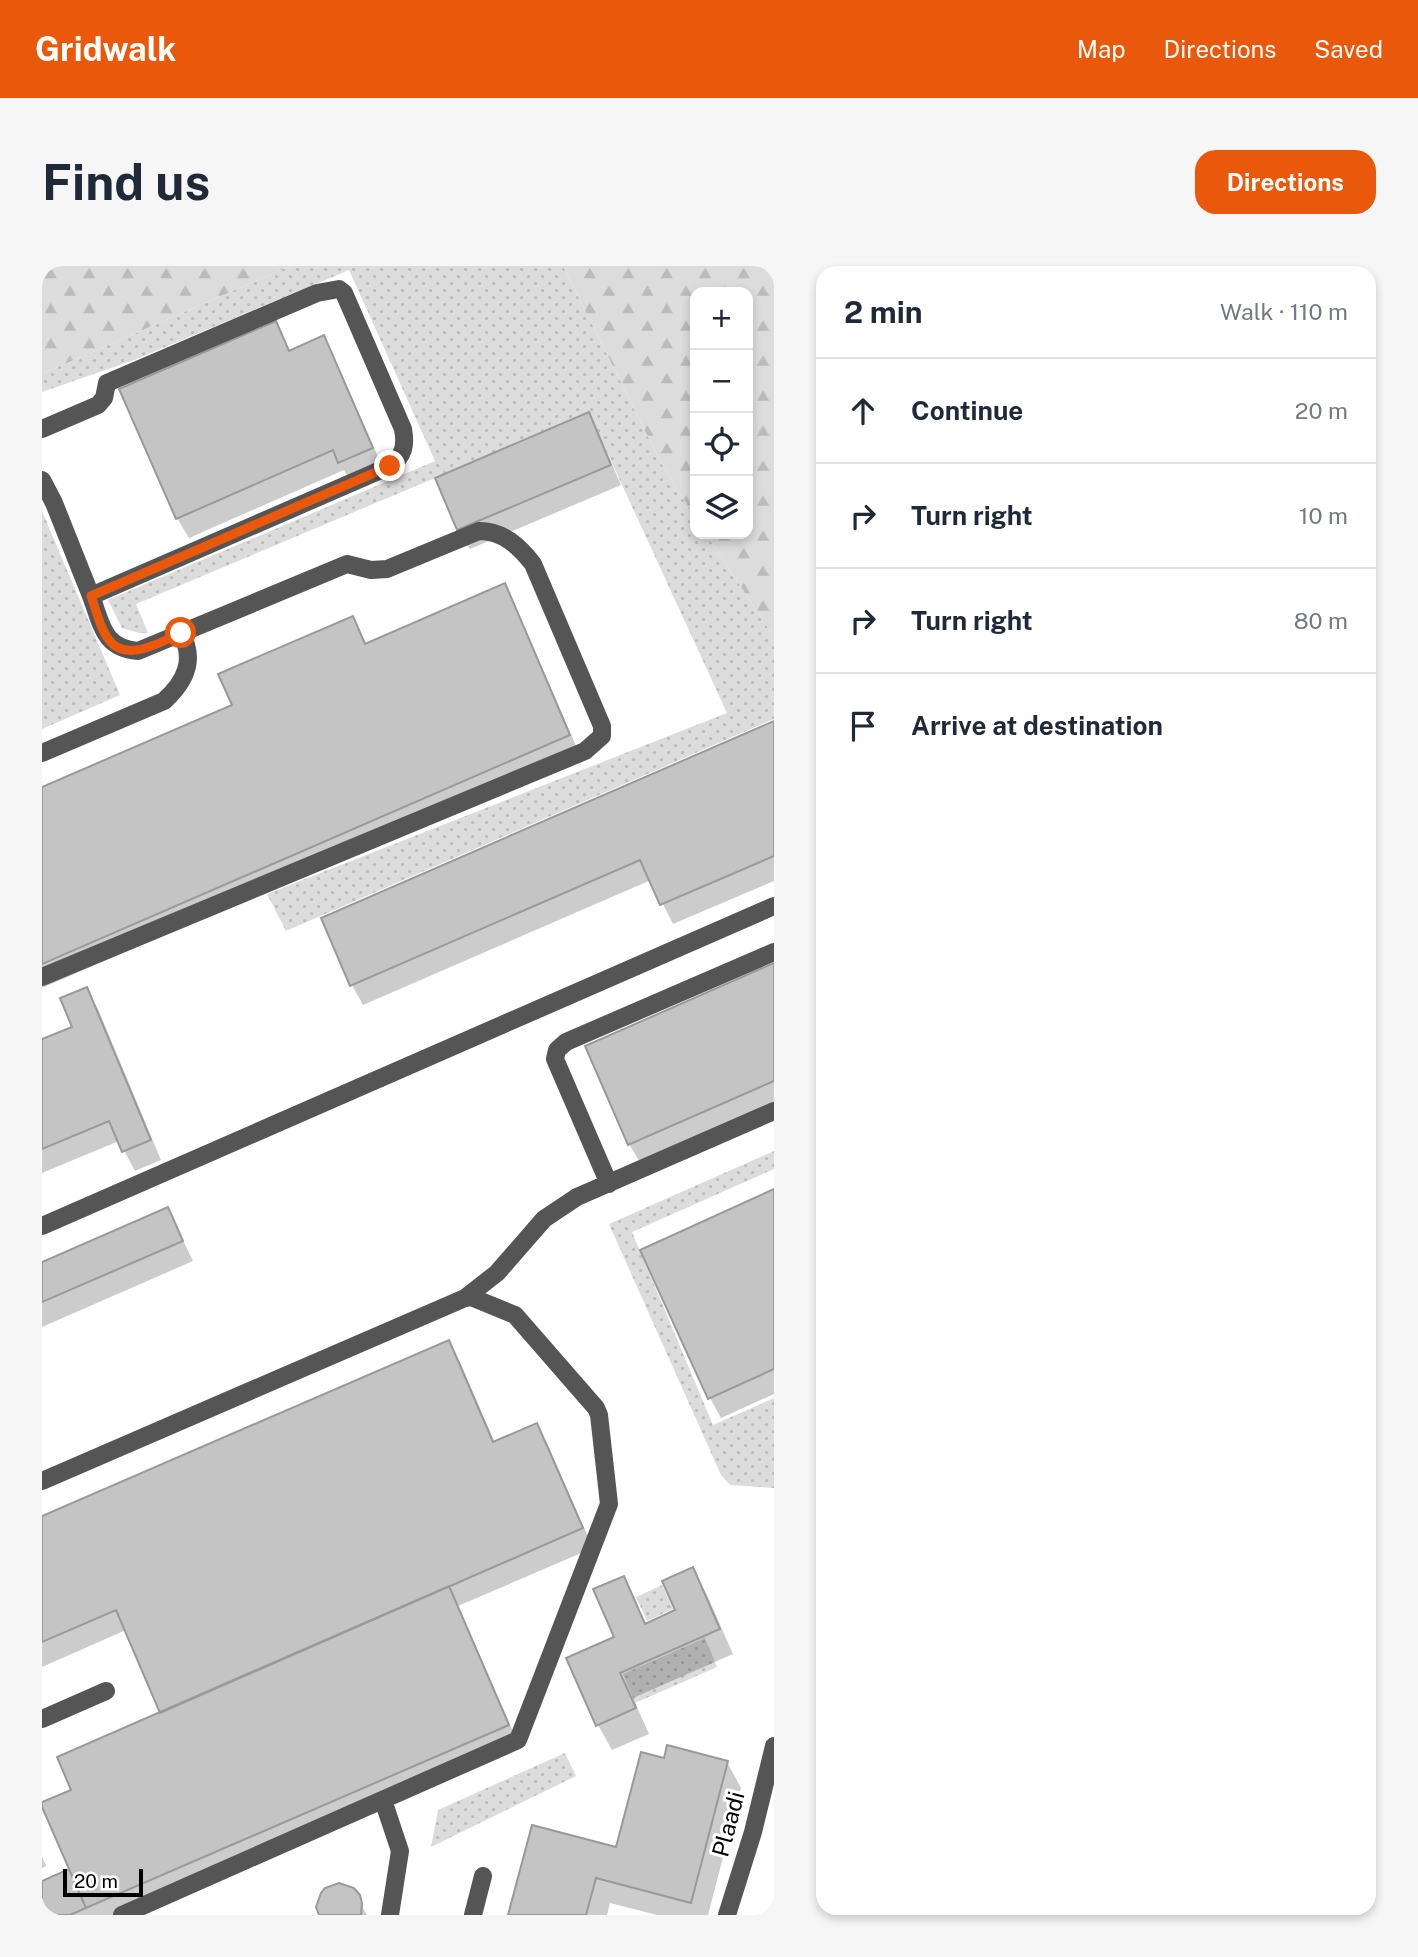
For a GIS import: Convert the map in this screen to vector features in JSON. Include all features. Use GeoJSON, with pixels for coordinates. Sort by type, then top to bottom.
{"type":"FeatureCollection","features":[{"type":"Feature","properties":{"kind":"street"},"geometry":{"type":"LineString","coordinates":[[42,429],[99,405],[104,398],[107,383],[317,293],[339,289],[344,293],[403,429],[403,452],[390,466],[91,596]]}},
{"type":"Feature","properties":{"kind":"street"},"geometry":{"type":"LineString","coordinates":[[42,480],[54,503],[107,638],[115,646],[138,651],[346,564],[371,570],[387,569],[479,531],[503,536],[521,548],[533,564],[602,726],[602,736],[585,751],[42,977]]}},
{"type":"Feature","properties":{"kind":"street"},"geometry":{"type":"LineString","coordinates":[[42,753],[164,701],[185,676],[189,661],[181,633]]}},
{"type":"Feature","properties":{"kind":"street"},"geometry":{"type":"LineString","coordinates":[[42,1226],[774,906]]}},
{"type":"Feature","properties":{"kind":"street"},"geometry":{"type":"LineString","coordinates":[[609,1184],[555,1059],[561,1046],[774,952]]}},
{"type":"Feature","properties":{"kind":"street"},"geometry":{"type":"LineString","coordinates":[[465,1298],[497,1273],[544,1219],[578,1197],[774,1111]]}},
{"type":"Feature","properties":{"kind":"street"},"geometry":{"type":"LineString","coordinates":[[42,1481],[471,1297],[515,1315],[596,1408],[609,1504],[518,1740],[121,1915]]}},
{"type":"Feature","properties":{"kind":"street"},"geometry":{"type":"LineString","coordinates":[[42,1719],[106,1691]]}},
{"type":"Feature","properties":{"kind":"street","name":"Plaadi"},"geometry":{"type":"LineString","coordinates":[[727,1915],[774,1746]]}},
{"type":"Feature","properties":{"kind":"street"},"geometry":{"type":"LineString","coordinates":[[383,1800],[400,1851],[390,1915]]}},
{"type":"Feature","properties":{"kind":"street"},"geometry":{"type":"LineString","coordinates":[[473,1915],[483,1876]]}},
{"type":"Feature","properties":{"kind":"green space"},"geometry":{"type":"Polygon","coordinates":[[[42,266],[290,266],[42,374],[42,266]]]}},
{"type":"Feature","properties":{"kind":"green space"},"geometry":{"type":"Polygon","coordinates":[[[290,266],[563,266],[661,463],[690,509],[690,539],[709,539],[774,637],[774,719],[286,931],[267,894],[727,713],[589,413],[136,604],[148,633],[122,628],[108,600],[435,461],[349,270],[134,360],[42,392],[42,374],[290,266]]]}},
{"type":"Feature","properties":{"kind":"green space"},"geometry":{"type":"Polygon","coordinates":[[[563,266],[774,266],[774,637],[709,539],[753,539],[753,287],[690,287],[690,509],[661,463],[563,266]]]}},
{"type":"Feature","properties":{"kind":"green space"},"geometry":{"type":"Polygon","coordinates":[[[42,511],[120,695],[42,729],[42,511]]]}},
{"type":"Feature","properties":{"kind":"green space"},"geometry":{"type":"Polygon","coordinates":[[[774,1151],[774,1169],[632,1232],[713,1425],[774,1398],[774,1488],[730,1485],[721,1475],[609,1224],[774,1151]]]}},
{"type":"Feature","properties":{"kind":"green space"},"geometry":{"type":"Polygon","coordinates":[[[662,1585],[673,1609],[647,1621],[636,1597],[662,1585]]]}},
{"type":"Feature","properties":{"kind":"green space"},"geometry":{"type":"Polygon","coordinates":[[[705,1638],[717,1667],[635,1703],[623,1674],[705,1638]]]}},
{"type":"Feature","properties":{"kind":"green space"},"geometry":{"type":"Polygon","coordinates":[[[565,1753],[576,1776],[431,1847],[438,1810],[565,1753]]]}},
{"type":"Feature","properties":{"kind":"building"},"geometry":{"type":"Polygon","coordinates":[[[276,321],[289,351],[324,335],[373,448],[338,463],[333,450],[176,519],[119,389],[276,321]]]}},
{"type":"Feature","properties":{"kind":"building"},"geometry":{"type":"Polygon","coordinates":[[[589,412],[611,465],[457,530],[435,478],[589,412]]]}},
{"type":"Feature","properties":{"kind":"building"},"geometry":{"type":"Polygon","coordinates":[[[505,583],[570,735],[42,964],[42,787],[232,705],[218,674],[353,616],[365,644],[505,583]]]}},
{"type":"Feature","properties":{"kind":"building"},"geometry":{"type":"Polygon","coordinates":[[[774,721],[774,856],[660,905],[640,860],[350,986],[321,918],[774,721]]]}},
{"type":"Feature","properties":{"kind":"building"},"geometry":{"type":"Polygon","coordinates":[[[774,963],[774,1081],[628,1145],[585,1046],[774,963]]]}},
{"type":"Feature","properties":{"kind":"building"},"geometry":{"type":"Polygon","coordinates":[[[87,987],[151,1140],[122,1152],[109,1121],[42,1149],[42,1039],[72,1027],[60,998],[87,987]]]}},
{"type":"Feature","properties":{"kind":"building"},"geometry":{"type":"Polygon","coordinates":[[[774,1189],[774,1369],[708,1399],[640,1250],[774,1189]]]}},
{"type":"Feature","properties":{"kind":"building"},"geometry":{"type":"Polygon","coordinates":[[[168,1207],[183,1241],[42,1302],[42,1262],[168,1207]]]}},
{"type":"Feature","properties":{"kind":"building"},"geometry":{"type":"Polygon","coordinates":[[[449,1340],[493,1442],[537,1423],[583,1528],[160,1713],[116,1610],[42,1642],[42,1516],[449,1340]]]}},
{"type":"Feature","properties":{"kind":"building"},"geometry":{"type":"Polygon","coordinates":[[[693,1567],[720,1629],[620,1673],[636,1708],[596,1726],[566,1658],[614,1637],[593,1589],[624,1576],[645,1624],[675,1610],[662,1581],[693,1567]]]}},
{"type":"Feature","properties":{"kind":"building"},"geometry":{"type":"Polygon","coordinates":[[[449,1586],[509,1725],[86,1908],[42,1807],[42,1802],[71,1790],[57,1757],[449,1586]]]}},
{"type":"Feature","properties":{"kind":"building"},"geometry":{"type":"Polygon","coordinates":[[[667,1745],[728,1761],[691,1903],[596,1878],[586,1915],[508,1915],[532,1825],[616,1847],[641,1752],[664,1758],[667,1745]]]}},
{"type":"Feature","properties":{"kind":"building"},"geometry":{"type":"Polygon","coordinates":[[[69,1869],[86,1908],[70,1915],[42,1915],[42,1881],[69,1869]]]}},
{"type":"Feature","properties":{"kind":"building"},"geometry":{"type":"Polygon","coordinates":[[[339,1883],[354,1888],[360,1895],[361,1915],[319,1915],[316,1907],[321,1893],[325,1888],[339,1883]]]}},
{"type":"Feature","properties":{"kind":"route"},"geometry":{"type":"LineString","coordinates":[[181,633],[138,651],[115,646],[107,638],[91,596],[390,466]]}}]}
